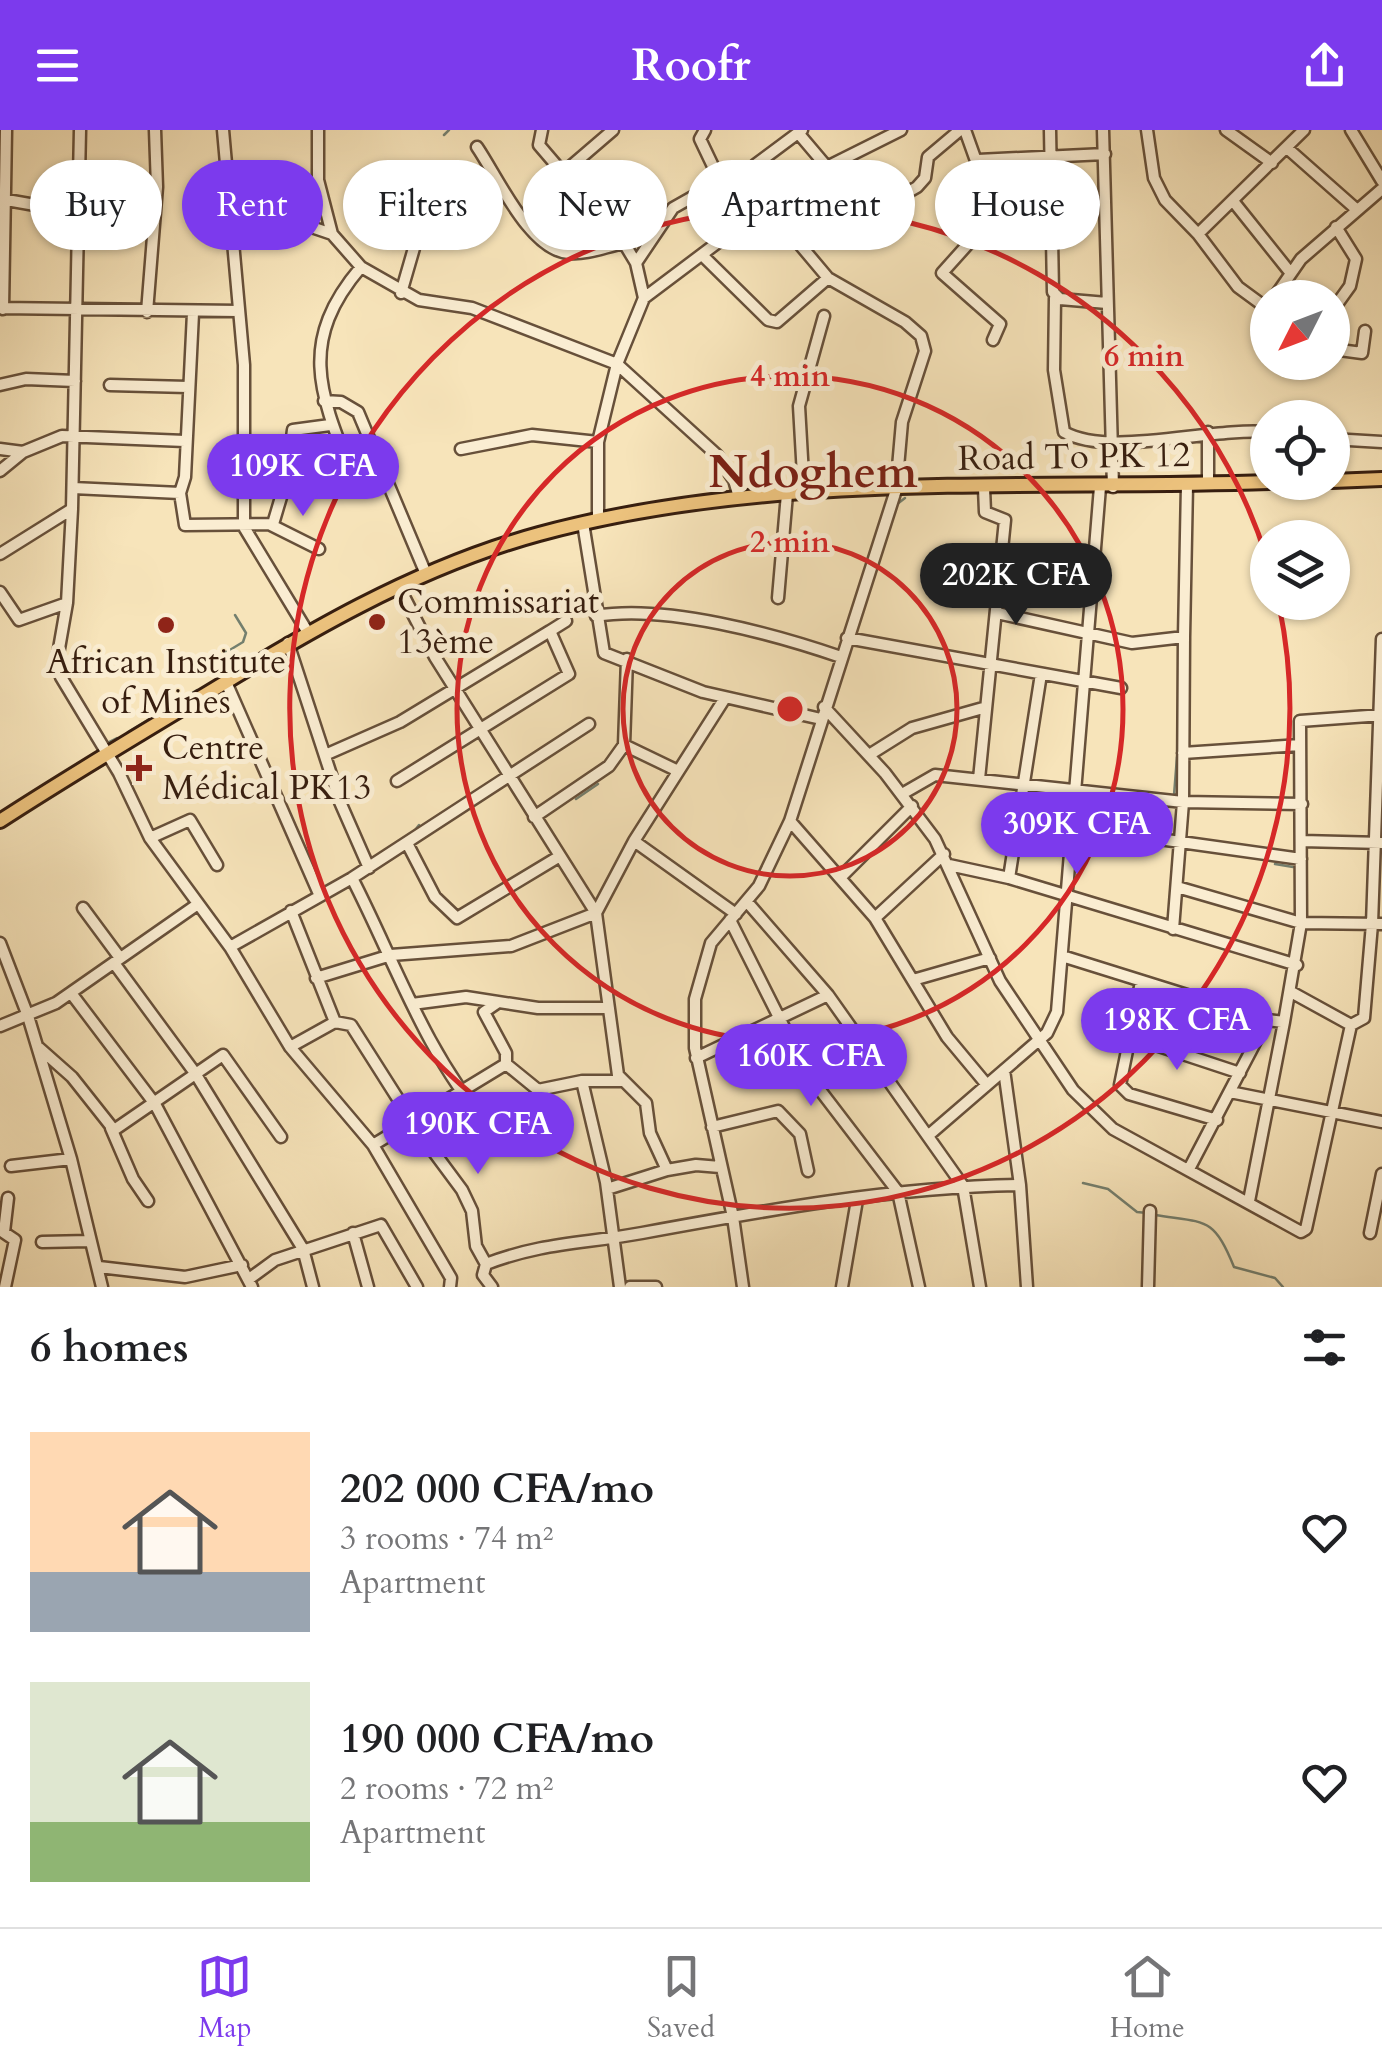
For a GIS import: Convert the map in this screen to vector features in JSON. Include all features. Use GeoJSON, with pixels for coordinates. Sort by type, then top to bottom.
{"type":"FeatureCollection","features":[{"type":"Feature","properties":{"kind":"main road"},"geometry":{"type":"LineString","coordinates":[[1350,480],[1382,479]]}},
{"type":"Feature","properties":{"kind":"main road","name":"Road To PK 12"},"geometry":{"type":"LineString","coordinates":[[1,817],[307,632],[426,574],[536,535],[590,522],[787,494],[1250,483]]}},
{"type":"Feature","properties":{"kind":"street"},"geometry":{"type":"LineString","coordinates":[[6,130],[2,308],[239,311]]}},
{"type":"Feature","properties":{"kind":"street"},"geometry":{"type":"LineString","coordinates":[[79,160],[80,130]]}},
{"type":"Feature","properties":{"kind":"street"},"geometry":{"type":"LineString","coordinates":[[155,130],[155,160]]}},
{"type":"Feature","properties":{"kind":"street"},"geometry":{"type":"LineString","coordinates":[[223,130],[226,160]]}},
{"type":"Feature","properties":{"kind":"street"},"geometry":{"type":"LineString","coordinates":[[318,130],[318,180],[332,234],[361,267],[401,293],[434,304],[472,308],[618,364],[717,455],[734,480],[739,498]]}},
{"type":"Feature","properties":{"kind":"street"},"geometry":{"type":"LineString","coordinates":[[542,130],[539,145],[552,160]]}},
{"type":"Feature","properties":{"kind":"street"},"geometry":{"type":"LineString","coordinates":[[578,160],[613,130]]}},
{"type":"Feature","properties":{"kind":"street"},"geometry":{"type":"LineString","coordinates":[[706,130],[700,139],[709,160]]}},
{"type":"Feature","properties":{"kind":"street"},"geometry":{"type":"LineString","coordinates":[[762,160],[800,132],[827,168],[901,130]]}},
{"type":"Feature","properties":{"kind":"street"},"geometry":{"type":"LineString","coordinates":[[915,187],[925,178],[928,158],[962,130],[978,160],[1105,154]]}},
{"type":"Feature","properties":{"kind":"street"},"geometry":{"type":"LineString","coordinates":[[1050,130],[1054,370],[1061,428],[1085,441],[1113,443],[1208,432],[1250,432]]}},
{"type":"Feature","properties":{"kind":"street"},"geometry":{"type":"LineString","coordinates":[[930,1134],[1038,1041],[1054,1022],[1113,443],[1104,130]]}},
{"type":"Feature","properties":{"kind":"street"},"geometry":{"type":"LineString","coordinates":[[1147,130],[1159,190],[1238,286],[1250,295]]}},
{"type":"Feature","properties":{"kind":"street"},"geometry":{"type":"LineString","coordinates":[[1198,234],[1304,130]]}},
{"type":"Feature","properties":{"kind":"street"},"geometry":{"type":"LineString","coordinates":[[1352,130],[1382,180]]}},
{"type":"Feature","properties":{"kind":"street"},"geometry":{"type":"LineString","coordinates":[[1232,132],[1272,163]]}},
{"type":"Feature","properties":{"kind":"street"},"geometry":{"type":"LineString","coordinates":[[478,147],[523,219]]}},
{"type":"Feature","properties":{"kind":"street"},"geometry":{"type":"LineString","coordinates":[[1286,148],[1356,209]]}},
{"type":"Feature","properties":{"kind":"street"},"geometry":{"type":"LineString","coordinates":[[1284,280],[1336,227],[1382,189]]}},
{"type":"Feature","properties":{"kind":"street"},"geometry":{"type":"LineString","coordinates":[[3,200],[30,203]]}},
{"type":"Feature","properties":{"kind":"street"},"geometry":{"type":"LineString","coordinates":[[636,263],[673,208],[687,200]]}},
{"type":"Feature","properties":{"kind":"street"},"geometry":{"type":"LineString","coordinates":[[1234,200],[1289,271]]}},
{"type":"Feature","properties":{"kind":"street"},"geometry":{"type":"LineString","coordinates":[[1336,227],[1356,259],[1350,286]]}},
{"type":"Feature","properties":{"kind":"street"},"geometry":{"type":"LineString","coordinates":[[323,231],[332,234]]}},
{"type":"Feature","properties":{"kind":"street"},"geometry":{"type":"LineString","coordinates":[[77,250],[73,488],[67,603],[57,660],[61,677],[107,754],[150,838],[230,947],[290,1047],[373,1145],[451,1278],[450,1287]]}},
{"type":"Feature","properties":{"kind":"street"},"geometry":{"type":"LineString","coordinates":[[147,312],[151,250]]}},
{"type":"Feature","properties":{"kind":"street"},"geometry":{"type":"LineString","coordinates":[[235,250],[244,527],[307,632]]}},
{"type":"Feature","properties":{"kind":"street"},"geometry":{"type":"LineString","coordinates":[[401,293],[413,250]]}},
{"type":"Feature","properties":{"kind":"street"},"geometry":{"type":"LineString","coordinates":[[561,250],[570,254],[590,250]]}},
{"type":"Feature","properties":{"kind":"street"},"geometry":{"type":"LineString","coordinates":[[628,250],[636,263],[644,298]]}},
{"type":"Feature","properties":{"kind":"street"},"geometry":{"type":"LineString","coordinates":[[710,250],[644,298],[618,364],[598,442],[590,522],[601,648],[725,698],[821,719]]}},
{"type":"Feature","properties":{"kind":"street"},"geometry":{"type":"LineString","coordinates":[[743,1287],[733,1216],[696,1058],[693,1024],[700,977],[711,942],[748,903],[790,821],[896,490],[902,422],[924,342],[905,322],[828,278],[805,250]]}},
{"type":"Feature","properties":{"kind":"street"},"geometry":{"type":"LineString","coordinates":[[963,250],[942,273],[1000,324],[993,340]]}},
{"type":"Feature","properties":{"kind":"street"},"geometry":{"type":"LineString","coordinates":[[703,256],[772,322],[828,278]]}},
{"type":"Feature","properties":{"kind":"street"},"geometry":{"type":"LineString","coordinates":[[361,267],[331,310],[318,372],[330,425],[352,475],[379,467]]}},
{"type":"Feature","properties":{"kind":"street"},"geometry":{"type":"LineString","coordinates":[[1055,298],[1107,303]]}},
{"type":"Feature","properties":{"kind":"street"},"geometry":{"type":"LineString","coordinates":[[194,313],[185,477],[180,493],[185,525],[271,525],[318,549]]}},
{"type":"Feature","properties":{"kind":"street"},"geometry":{"type":"LineString","coordinates":[[804,494],[799,406],[824,316]]}},
{"type":"Feature","properties":{"kind":"street"},"geometry":{"type":"LineString","coordinates":[[1350,351],[1362,352],[1365,331]]}},
{"type":"Feature","properties":{"kind":"street"},"geometry":{"type":"LineString","coordinates":[[0,385],[26,379],[75,381]]}},
{"type":"Feature","properties":{"kind":"street"},"geometry":{"type":"LineString","coordinates":[[110,385],[188,386]]}},
{"type":"Feature","properties":{"kind":"street"},"geometry":{"type":"LineString","coordinates":[[324,401],[341,402],[358,412],[426,574]]}},
{"type":"Feature","properties":{"kind":"street"},"geometry":{"type":"LineString","coordinates":[[271,525],[287,477],[293,430],[330,425]]}},
{"type":"Feature","properties":{"kind":"street"},"geometry":{"type":"LineString","coordinates":[[1208,432],[1208,484]]}},
{"type":"Feature","properties":{"kind":"street"},"geometry":{"type":"LineString","coordinates":[[462,449],[532,436],[598,442]]}},
{"type":"Feature","properties":{"kind":"street"},"geometry":{"type":"LineString","coordinates":[[0,471],[23,452],[56,438],[186,441]]}},
{"type":"Feature","properties":{"kind":"street"},"geometry":{"type":"LineString","coordinates":[[1350,440],[1382,442]]}},
{"type":"Feature","properties":{"kind":"street"},"geometry":{"type":"LineString","coordinates":[[0,449],[23,452]]}},
{"type":"Feature","properties":{"kind":"street"},"geometry":{"type":"LineString","coordinates":[[1174,929],[1183,802],[1187,485]]}},
{"type":"Feature","properties":{"kind":"street"},"geometry":{"type":"LineString","coordinates":[[73,488],[180,493]]}},
{"type":"Feature","properties":{"kind":"street"},"geometry":{"type":"LineString","coordinates":[[979,779],[983,708],[992,661],[1005,520],[985,512],[984,488]]}},
{"type":"Feature","properties":{"kind":"street"},"geometry":{"type":"LineString","coordinates":[[778,598],[787,494]]}},
{"type":"Feature","properties":{"kind":"street"},"geometry":{"type":"LineString","coordinates":[[0,554],[72,509]]}},
{"type":"Feature","properties":{"kind":"street"},"geometry":{"type":"LineString","coordinates":[[399,587],[480,732],[596,913],[622,1081],[646,1103],[650,1132],[666,1170]]}},
{"type":"Feature","properties":{"kind":"street"},"geometry":{"type":"LineString","coordinates":[[0,592],[20,620],[67,603]]}},
{"type":"Feature","properties":{"kind":"street"},"geometry":{"type":"LineString","coordinates":[[596,616],[641,611],[780,638],[841,657]]}},
{"type":"Feature","properties":{"kind":"street"},"geometry":{"type":"LineString","coordinates":[[997,613],[1132,643],[1184,637]]}},
{"type":"Feature","properties":{"kind":"street"},"geometry":{"type":"LineString","coordinates":[[325,755],[400,722],[566,622]]}},
{"type":"Feature","properties":{"kind":"street"},"geometry":{"type":"LineString","coordinates":[[397,781],[571,673],[550,631]]}},
{"type":"Feature","properties":{"kind":"street"},"geometry":{"type":"LineString","coordinates":[[847,638],[992,661],[1122,688]]}},
{"type":"Feature","properties":{"kind":"street"},"geometry":{"type":"LineString","coordinates":[[824,707],[912,806],[946,860],[990,958],[1038,1041],[1073,1090],[1113,1129],[1304,1231],[1351,1026],[1364,1018],[1377,924],[1382,639]]}},
{"type":"Feature","properties":{"kind":"street"},"geometry":{"type":"LineString","coordinates":[[288,643],[357,849],[368,868]]}},
{"type":"Feature","properties":{"kind":"street"},"geometry":{"type":"LineString","coordinates":[[534,817],[609,766],[624,745],[626,660]]}},
{"type":"Feature","properties":{"kind":"street"},"geometry":{"type":"LineString","coordinates":[[1010,878],[1041,674]]}},
{"type":"Feature","properties":{"kind":"street"},"geometry":{"type":"LineString","coordinates":[[226,682],[320,896]]}},
{"type":"Feature","properties":{"kind":"street"},"geometry":{"type":"LineString","coordinates":[[316,978],[391,955],[510,946],[596,913],[676,770],[725,698]]}},
{"type":"Feature","properties":{"kind":"street"},"geometry":{"type":"LineString","coordinates":[[870,755],[899,733],[983,708]]}},
{"type":"Feature","properties":{"kind":"street"},"geometry":{"type":"LineString","coordinates":[[1249,1201],[1301,923],[1300,745],[1304,718],[1380,715]]}},
{"type":"Feature","properties":{"kind":"street"},"geometry":{"type":"LineString","coordinates":[[230,947],[408,845],[506,775],[589,724]]}},
{"type":"Feature","properties":{"kind":"street"},"geometry":{"type":"LineString","coordinates":[[624,745],[676,770]]}},
{"type":"Feature","properties":{"kind":"street"},"geometry":{"type":"LineString","coordinates":[[1183,753],[1300,745]]}},
{"type":"Feature","properties":{"kind":"street"},"geometry":{"type":"LineString","coordinates":[[902,794],[935,775],[1077,787],[1183,802],[1302,804]]}},
{"type":"Feature","properties":{"kind":"street"},"geometry":{"type":"LineString","coordinates":[[840,878],[912,806]]}},
{"type":"Feature","properties":{"kind":"street"},"geometry":{"type":"LineString","coordinates":[[150,838],[190,820],[216,865]]}},
{"type":"Feature","properties":{"kind":"street"},"geometry":{"type":"LineString","coordinates":[[790,821],[875,918],[947,1038],[987,1085]]}},
{"type":"Feature","properties":{"kind":"street"},"geometry":{"type":"LineString","coordinates":[[1074,826],[1302,859]]}},
{"type":"Feature","properties":{"kind":"street"},"geometry":{"type":"LineString","coordinates":[[634,841],[733,917],[807,1073],[898,1192],[919,1287]]}},
{"type":"Feature","properties":{"kind":"street"},"geometry":{"type":"LineString","coordinates":[[1302,842],[1378,843]]}},
{"type":"Feature","properties":{"kind":"street"},"geometry":{"type":"LineString","coordinates":[[408,845],[435,897],[456,918],[560,856]]}},
{"type":"Feature","properties":{"kind":"street"},"geometry":{"type":"LineString","coordinates":[[946,860],[1296,965]]}},
{"type":"Feature","properties":{"kind":"street"},"geometry":{"type":"LineString","coordinates":[[875,918],[946,860]]}},
{"type":"Feature","properties":{"kind":"street"},"geometry":{"type":"LineString","coordinates":[[352,878],[458,1091],[487,1124]]}},
{"type":"Feature","properties":{"kind":"street"},"geometry":{"type":"LineString","coordinates":[[1177,887],[1301,923],[1377,924]]}},
{"type":"Feature","properties":{"kind":"street"},"geometry":{"type":"LineString","coordinates":[[748,903],[828,995],[930,1134],[963,1186],[980,1287]]}},
{"type":"Feature","properties":{"kind":"street"},"geometry":{"type":"LineString","coordinates":[[0,1026],[72,993],[198,904]]}},
{"type":"Feature","properties":{"kind":"street"},"geometry":{"type":"LineString","coordinates":[[83,908],[195,1073],[303,1249],[313,1287]]}},
{"type":"Feature","properties":{"kind":"street"},"geometry":{"type":"LineString","coordinates":[[290,911],[335,1022]]}},
{"type":"Feature","properties":{"kind":"street"},"geometry":{"type":"LineString","coordinates":[[0,943],[28,1016],[71,1159],[102,1287]]}},
{"type":"Feature","properties":{"kind":"street"},"geometry":{"type":"LineString","coordinates":[[1062,956],[1284,1022]]}},
{"type":"Feature","properties":{"kind":"street"},"geometry":{"type":"LineString","coordinates":[[913,980],[990,958]]}},
{"type":"Feature","properties":{"kind":"street"},"geometry":{"type":"LineString","coordinates":[[1141,982],[1119,1077],[1124,1090],[1216,1120]]}},
{"type":"Feature","properties":{"kind":"street"},"geometry":{"type":"LineString","coordinates":[[1291,992],[1351,1026]]}},
{"type":"Feature","properties":{"kind":"street"},"geometry":{"type":"LineString","coordinates":[[72,993],[155,1104],[250,1283],[275,1260],[353,1233],[386,1228],[417,1287]]}},
{"type":"Feature","properties":{"kind":"street"},"geometry":{"type":"LineString","coordinates":[[696,1058],[828,995]]}},
{"type":"Feature","properties":{"kind":"street"},"geometry":{"type":"LineString","coordinates":[[412,1004],[466,997],[538,1008],[609,1008]]}},
{"type":"Feature","properties":{"kind":"street"},"geometry":{"type":"LineString","coordinates":[[500,1002],[484,1012],[506,1054],[506,1064]]}},
{"type":"Feature","properties":{"kind":"street"},"geometry":{"type":"LineString","coordinates":[[1188,1169],[1267,1020]]}},
{"type":"Feature","properties":{"kind":"street"},"geometry":{"type":"LineString","coordinates":[[290,1047],[335,1022],[351,1025],[462,1190],[472,1212],[476,1246],[486,1264],[484,1275],[492,1287]]}},
{"type":"Feature","properties":{"kind":"street"},"geometry":{"type":"LineString","coordinates":[[1128,1036],[1240,1073]]}},
{"type":"Feature","properties":{"kind":"street"},"geometry":{"type":"LineString","coordinates":[[37,1046],[72,1077],[112,1128],[132,1179],[148,1201]]}},
{"type":"Feature","properties":{"kind":"street"},"geometry":{"type":"LineString","coordinates":[[112,1128],[155,1104],[224,1056],[281,1137]]}},
{"type":"Feature","properties":{"kind":"street"},"geometry":{"type":"LineString","coordinates":[[506,1064],[538,1090],[582,1081],[622,1081]]}},
{"type":"Feature","properties":{"kind":"street"},"geometry":{"type":"LineString","coordinates":[[373,1145],[506,1064]]}},
{"type":"Feature","properties":{"kind":"street"},"geometry":{"type":"LineString","coordinates":[[1004,1070],[1020,1185],[1027,1287]]}},
{"type":"Feature","properties":{"kind":"street"},"geometry":{"type":"LineString","coordinates":[[582,1081],[607,1189],[620,1287]]}},
{"type":"Feature","properties":{"kind":"street"},"geometry":{"type":"LineString","coordinates":[[1230,1092],[1382,1122]]}},
{"type":"Feature","properties":{"kind":"street"},"geometry":{"type":"LineString","coordinates":[[712,1127],[778,1111],[800,1134],[808,1171]]}},
{"type":"Feature","properties":{"kind":"street"},"geometry":{"type":"LineString","coordinates":[[11,1166],[71,1159]]}},
{"type":"Feature","properties":{"kind":"street"},"geometry":{"type":"LineString","coordinates":[[607,1189],[666,1170],[696,1165],[720,1167]]}},
{"type":"Feature","properties":{"kind":"street"},"geometry":{"type":"LineString","coordinates":[[1370,1233],[1382,1174]]}},
{"type":"Feature","properties":{"kind":"street"},"geometry":{"type":"LineString","coordinates":[[486,1264],[557,1242],[616,1238],[898,1192],[1020,1185]]}},
{"type":"Feature","properties":{"kind":"street"},"geometry":{"type":"LineString","coordinates":[[5,1287],[14,1240],[2,1231],[8,1198]]}},
{"type":"Feature","properties":{"kind":"street"},"geometry":{"type":"LineString","coordinates":[[842,1287],[857,1200]]}},
{"type":"Feature","properties":{"kind":"street"},"geometry":{"type":"LineString","coordinates":[[1148,1287],[1150,1210]]}},
{"type":"Feature","properties":{"kind":"street"},"geometry":{"type":"LineString","coordinates":[[353,1233],[368,1287]]}},
{"type":"Feature","properties":{"kind":"street"},"geometry":{"type":"LineString","coordinates":[[42,1242],[88,1241]]}},
{"type":"Feature","properties":{"kind":"street"},"geometry":{"type":"LineString","coordinates":[[99,1267],[192,1277],[242,1265]]}},
{"type":"Feature","properties":{"kind":"street"},"geometry":{"type":"LineString","coordinates":[[630,1287],[656,1287]]}},
{"type":"Feature","properties":{"kind":"waterway"},"geometry":{"type":"LineString","coordinates":[[444,135],[449,130]]}},
{"type":"Feature","properties":{"kind":"waterway"},"geometry":{"type":"LineString","coordinates":[[896,505],[905,498]]}},
{"type":"Feature","properties":{"kind":"waterway"},"geometry":{"type":"LineString","coordinates":[[212,666],[210,662],[243,642],[246,633],[235,615]]}},
{"type":"Feature","properties":{"kind":"waterway"},"geometry":{"type":"LineString","coordinates":[[128,732],[197,690]]}},
{"type":"Feature","properties":{"kind":"waterway"},"geometry":{"type":"LineString","coordinates":[[105,744],[117,738]]}},
{"type":"Feature","properties":{"kind":"waterway"},"geometry":{"type":"LineString","coordinates":[[1174,795],[1177,757]]}},
{"type":"Feature","properties":{"kind":"waterway"},"geometry":{"type":"LineString","coordinates":[[93,771],[109,762]]}},
{"type":"Feature","properties":{"kind":"waterway"},"geometry":{"type":"LineString","coordinates":[[576,799],[598,784]]}},
{"type":"Feature","properties":{"kind":"waterway"},"geometry":{"type":"LineString","coordinates":[[412,834],[419,825]]}},
{"type":"Feature","properties":{"kind":"waterway"},"geometry":{"type":"LineString","coordinates":[[1275,864],[1293,867]]}},
{"type":"Feature","properties":{"kind":"waterway"},"geometry":{"type":"LineString","coordinates":[[1083,1183],[1108,1189],[1137,1212],[1147,1213]]}},
{"type":"Feature","properties":{"kind":"waterway"},"geometry":{"type":"LineString","coordinates":[[1155,1215],[1206,1225],[1220,1238],[1234,1267],[1275,1278],[1283,1287]]}},
{"type":"Feature","properties":{"kind":"place","name":"Commissariat 13ème"},"geometry":{"type":"Point","coordinates":[377,622]}},
{"type":"Feature","properties":{"kind":"place","name":"African Institute of Mines"},"geometry":{"type":"Point","coordinates":[166,625]}},
{"type":"Feature","properties":{"kind":"place","name":"Centre Médical PK13"},"geometry":{"type":"Point","coordinates":[139,768]}},
{"type":"Feature","properties":{"kind":"district","name":"Ndoghem"},"geometry":{"type":"Point","coordinates":[813,472]}}]}
